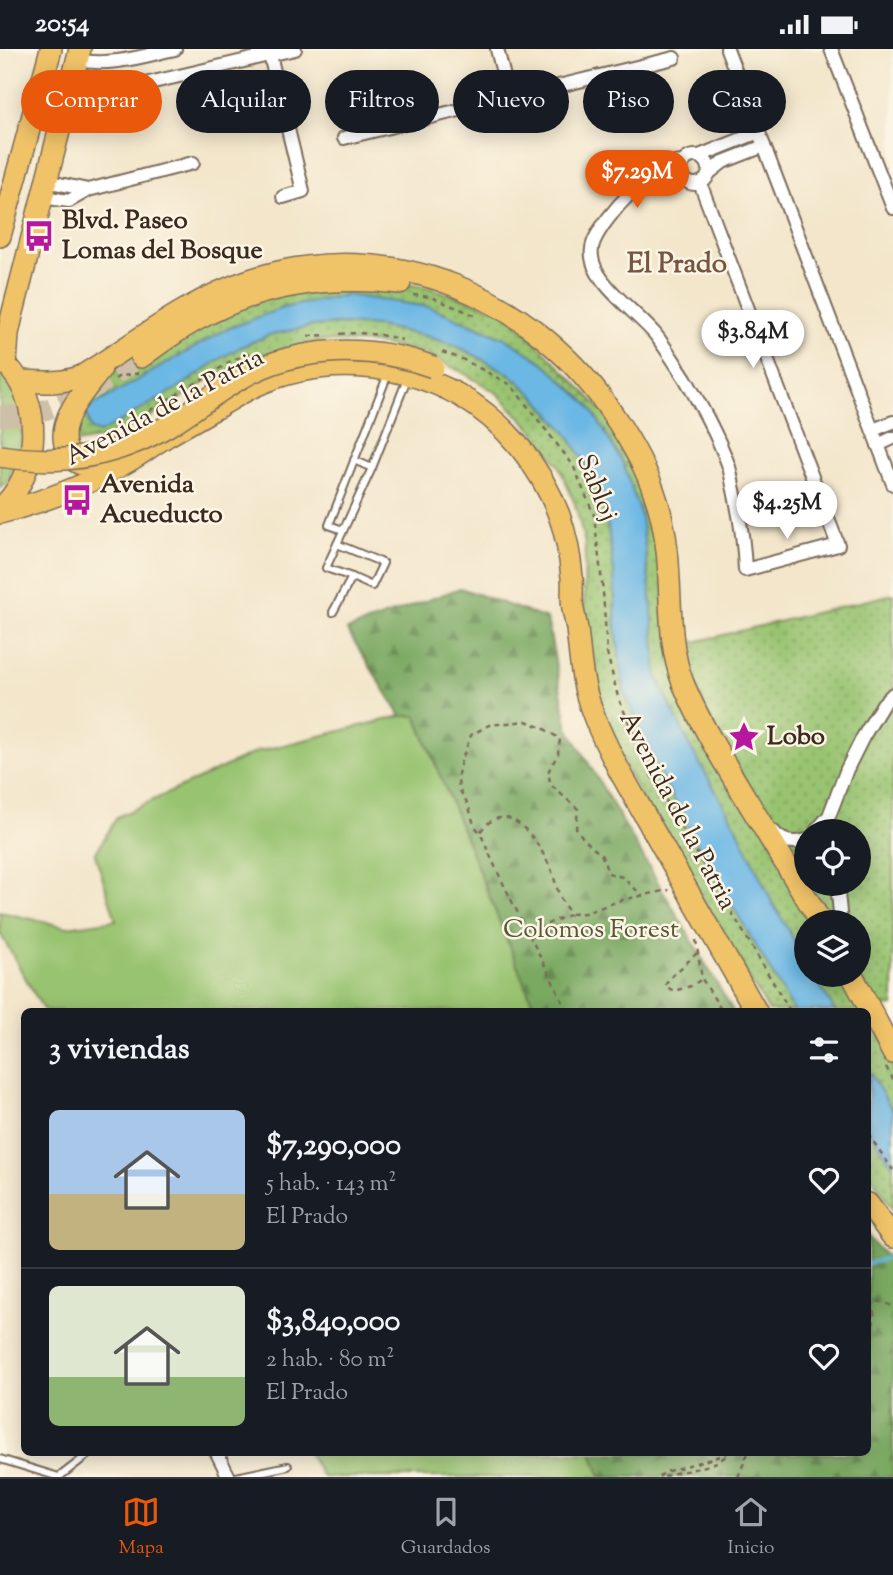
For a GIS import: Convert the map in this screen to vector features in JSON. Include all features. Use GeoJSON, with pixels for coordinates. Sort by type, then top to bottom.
{"type":"FeatureCollection","features":[{"type":"Feature","properties":{"kind":"main road"},"geometry":{"type":"LineString","coordinates":[[0,236],[51,49]]}},
{"type":"Feature","properties":{"kind":"main road"},"geometry":{"type":"LineString","coordinates":[[0,323],[58,94],[76,58]]}},
{"type":"Feature","properties":{"kind":"main road"},"geometry":{"type":"LineString","coordinates":[[0,511],[16,491],[29,462],[32,446],[30,408],[9,369],[8,334],[58,133]]}},
{"type":"Feature","properties":{"kind":"main road"},"geometry":{"type":"LineString","coordinates":[[165,437],[113,459],[84,465],[76,463],[70,457],[64,443],[67,418],[75,405],[108,372],[172,316],[222,290],[287,270],[325,265],[370,265],[418,273],[454,284],[480,307]]}},
{"type":"Feature","properties":{"kind":"main road"},"geometry":{"type":"LineString","coordinates":[[140,365],[178,331],[209,313],[244,298],[312,282],[379,281],[424,286],[480,307],[515,316],[553,345],[594,388],[627,436],[654,493],[663,529],[674,648],[682,680],[729,771],[814,910]]}},
{"type":"Feature","properties":{"kind":"main road","name":"Avenida de la Patria"},"geometry":{"type":"LineString","coordinates":[[0,456],[50,461],[79,459],[113,451],[168,426],[240,379],[267,366],[297,357],[365,351],[435,359],[497,405],[523,430],[546,461],[561,489],[578,546],[580,606],[577,627]]}},
{"type":"Feature","properties":{"kind":"main road","name":"Avenida de la Patria"},"geometry":{"type":"LineString","coordinates":[[0,511],[39,503],[69,491],[129,461],[254,386],[290,373],[325,367],[361,366],[400,372],[444,387],[469,401],[513,438],[547,487],[562,527],[569,557],[572,606],[581,670],[588,701],[600,732],[754,1008]]}},
{"type":"Feature","properties":{"kind":"main road"},"geometry":{"type":"LineString","coordinates":[[9,369],[52,383],[108,372]]}},
{"type":"Feature","properties":{"kind":"main road"},"geometry":{"type":"LineString","coordinates":[[860,987],[887,1030],[893,1053]]}},
{"type":"Feature","properties":{"kind":"main road"},"geometry":{"type":"LineString","coordinates":[[871,1208],[893,1237]]}},
{"type":"Feature","properties":{"kind":"street"},"geometry":{"type":"LineString","coordinates":[[76,58],[93,63],[127,60],[175,49]]}},
{"type":"Feature","properties":{"kind":"street"},"geometry":{"type":"LineString","coordinates":[[162,78],[247,55],[270,55],[296,49]]}},
{"type":"Feature","properties":{"kind":"street"},"geometry":{"type":"LineString","coordinates":[[497,49],[502,70]]}},
{"type":"Feature","properties":{"kind":"street"},"geometry":{"type":"LineString","coordinates":[[727,49],[735,70]]}},
{"type":"Feature","properties":{"kind":"street"},"geometry":{"type":"LineString","coordinates":[[831,49],[893,208]]}},
{"type":"Feature","properties":{"kind":"street"},"geometry":{"type":"LineString","coordinates":[[270,55],[303,191],[284,197]]}},
{"type":"Feature","properties":{"kind":"street"},"geometry":{"type":"LineString","coordinates":[[569,83],[674,58]]}},
{"type":"Feature","properties":{"kind":"street"},"geometry":{"type":"LineString","coordinates":[[344,138],[453,111]]}},
{"type":"Feature","properties":{"kind":"street"},"geometry":{"type":"LineString","coordinates":[[756,133],[699,156],[690,156],[680,169],[684,179],[690,184],[700,183],[723,162],[764,146]]}},
{"type":"Feature","properties":{"kind":"street"},"geometry":{"type":"LineString","coordinates":[[759,133],[893,484]]}},
{"type":"Feature","properties":{"kind":"street"},"geometry":{"type":"LineString","coordinates":[[699,156],[707,163],[709,173]]}},
{"type":"Feature","properties":{"kind":"street"},"geometry":{"type":"LineString","coordinates":[[683,162],[665,167],[633,190],[607,220],[593,243],[591,253],[596,272],[606,285],[654,332],[671,355],[715,432],[729,466],[744,538],[745,569],[838,545],[700,183]]}},
{"type":"Feature","properties":{"kind":"street"},"geometry":{"type":"LineString","coordinates":[[44,189],[69,201],[88,190],[193,163]]}},
{"type":"Feature","properties":{"kind":"street"},"geometry":{"type":"LineString","coordinates":[[873,430],[893,422]]}},
{"type":"Feature","properties":{"kind":"street"},"geometry":{"type":"LineString","coordinates":[[878,445],[893,438]]}},
{"type":"Feature","properties":{"kind":"street"},"geometry":{"type":"LineString","coordinates":[[826,819],[863,737],[883,704],[893,694]]}},
{"type":"Feature","properties":{"kind":"street"},"geometry":{"type":"LineString","coordinates":[[729,771],[777,836],[794,843]]}},
{"type":"Feature","properties":{"kind":"street"},"geometry":{"type":"LineString","coordinates":[[218,1456],[229,1477]]}},
{"type":"Feature","properties":{"kind":"lane"},"geometry":{"type":"LineString","coordinates":[[343,530],[329,525],[354,460],[400,372]]}},
{"type":"Feature","properties":{"kind":"lane"},"geometry":{"type":"LineString","coordinates":[[337,544],[383,563],[372,586],[326,568],[343,530],[372,468],[400,372]]}},
{"type":"Feature","properties":{"kind":"lane"},"geometry":{"type":"LineString","coordinates":[[354,460],[372,468]]}},
{"type":"Feature","properties":{"kind":"lane"},"geometry":{"type":"LineString","coordinates":[[334,612],[352,577]]}},
{"type":"Feature","properties":{"kind":"lane"},"geometry":{"type":"LineString","coordinates":[[0,1459],[59,1477],[86,1456]]}},
{"type":"Feature","properties":{"kind":"lane"},"geometry":{"type":"LineString","coordinates":[[236,1477],[288,1466]]}},
{"type":"Feature","properties":{"kind":"path"},"geometry":{"type":"LineString","coordinates":[[411,294],[480,307]]}},
{"type":"Feature","properties":{"kind":"path"},"geometry":{"type":"LineString","coordinates":[[301,338],[354,333],[390,336],[402,340]]}},
{"type":"Feature","properties":{"kind":"path"},"geometry":{"type":"LineString","coordinates":[[109,435],[232,360],[257,351]]}},
{"type":"Feature","properties":{"kind":"path","name":"Sabloj"},"geometry":{"type":"LineString","coordinates":[[435,359],[462,359],[511,385],[573,465],[594,515],[607,653],[618,697],[652,777],[788,1008]]}},
{"type":"Feature","properties":{"kind":"path"},"geometry":{"type":"LineString","coordinates":[[108,372],[118,377],[140,365]]}},
{"type":"Feature","properties":{"kind":"path"},"geometry":{"type":"LineString","coordinates":[[566,1008],[476,828],[460,789],[458,770],[471,735],[489,725],[526,721],[559,739],[558,754],[548,772],[550,782],[578,809],[576,828],[602,856],[608,873],[622,877],[642,895]]}},
{"type":"Feature","properties":{"kind":"path"},"geometry":{"type":"LineString","coordinates":[[480,832],[487,821],[503,816],[519,822],[528,830],[550,865],[562,902],[571,914]]}},
{"type":"Feature","properties":{"kind":"path"},"geometry":{"type":"LineString","coordinates":[[531,936],[545,925],[571,914],[585,913],[622,899],[668,890],[674,900]]}},
{"type":"Feature","properties":{"kind":"path"},"geometry":{"type":"LineString","coordinates":[[696,940],[702,979],[720,1008]]}},
{"type":"Feature","properties":{"kind":"path"},"geometry":{"type":"LineString","coordinates":[[698,953],[669,979],[665,986],[674,991],[691,986],[702,979]]}},
{"type":"Feature","properties":{"kind":"path"},"geometry":{"type":"LineString","coordinates":[[871,1139],[893,1170]]}},
{"type":"Feature","properties":{"kind":"path"},"geometry":{"type":"LineString","coordinates":[[871,1328],[876,1319],[872,1301],[886,1301],[893,1307]]}},
{"type":"Feature","properties":{"kind":"path"},"geometry":{"type":"LineString","coordinates":[[662,1477],[716,1462],[726,1456]]}},
{"type":"Feature","properties":{"kind":"path"},"geometry":{"type":"LineString","coordinates":[[745,1477],[738,1476],[747,1456]]}},
{"type":"Feature","properties":{"kind":"green space"},"geometry":{"type":"Polygon","coordinates":[[[378,282],[424,286],[506,312],[619,427],[659,523],[672,661],[794,882],[794,896],[802,896],[809,910],[794,910],[794,987],[854,987],[865,1008],[767,1008],[652,819],[606,728],[587,665],[584,619],[585,544],[575,504],[559,466],[532,429],[497,393],[420,352],[373,343],[320,341],[260,355],[207,381],[145,421],[102,438],[76,443],[74,421],[106,373],[137,348],[189,332],[264,296],[378,282]]]}},
{"type":"Feature","properties":{"kind":"green space"},"geometry":{"type":"Polygon","coordinates":[[[0,373],[6,376],[19,404],[22,438],[8,481],[0,488],[0,373]]]}},
{"type":"Feature","properties":{"kind":"green space","name":"Colomos Forest"},"geometry":{"type":"Polygon","coordinates":[[[460,588],[547,619],[568,728],[731,1008],[535,1008],[416,716],[401,716],[347,630],[460,588]]]}},
{"type":"Feature","properties":{"kind":"green space"},"geometry":{"type":"Polygon","coordinates":[[[893,594],[893,1006],[873,1008],[864,987],[871,987],[871,910],[820,910],[812,896],[871,896],[871,819],[794,819],[794,865],[707,714],[682,645],[893,594]]]}},
{"type":"Feature","properties":{"kind":"green space"},"geometry":{"type":"Polygon","coordinates":[[[401,716],[416,716],[535,1008],[42,1008],[0,933],[0,912],[67,927],[116,920],[95,854],[117,817],[256,752],[401,716]]]}},
{"type":"Feature","properties":{"kind":"green space"},"geometry":{"type":"Polygon","coordinates":[[[871,1018],[893,1058],[893,1210],[871,1176],[871,1018]]]}},
{"type":"Feature","properties":{"kind":"green space"},"geometry":{"type":"Polygon","coordinates":[[[871,1240],[893,1263],[893,1477],[601,1477],[593,1456],[871,1456],[871,1240]]]}},
{"type":"Feature","properties":{"kind":"green space"},"geometry":{"type":"Polygon","coordinates":[[[310,1456],[593,1456],[601,1477],[323,1477],[310,1456]]]}},
{"type":"Feature","properties":{"kind":"water"},"geometry":{"type":"Polygon","coordinates":[[[347,295],[430,307],[505,338],[544,363],[589,405],[623,463],[641,516],[657,677],[691,748],[737,828],[772,902],[794,940],[794,987],[821,987],[833,1008],[792,1008],[707,862],[656,766],[624,692],[616,629],[614,572],[605,506],[585,462],[566,432],[538,399],[510,374],[457,346],[378,326],[338,324],[312,326],[269,335],[241,347],[183,385],[100,433],[91,430],[85,410],[227,329],[282,308],[347,295]]]}},
{"type":"Feature","properties":{"kind":"water"},"geometry":{"type":"Polygon","coordinates":[[[871,1075],[893,1111],[893,1165],[871,1133],[871,1075]]]}},
{"type":"Feature","properties":{"kind":"waterway"},"geometry":{"type":"LineString","coordinates":[[871,1263],[890,1257]]}},
{"type":"Feature","properties":{"kind":"tunnel"},"geometry":{"type":"LineString","coordinates":[[0,416],[40,411],[75,398],[141,357]]}},
{"type":"Feature","properties":{"kind":"place","name":"Blvd. Paseo Lomas del Bosque"},"geometry":{"type":"Point","coordinates":[39,236]}},
{"type":"Feature","properties":{"kind":"place","name":"Avenida Acueducto"},"geometry":{"type":"Point","coordinates":[77,500]}},
{"type":"Feature","properties":{"kind":"place","name":"Lobo"},"geometry":{"type":"Point","coordinates":[744,737]}},
{"type":"Feature","properties":{"kind":"district","name":"El Prado"},"geometry":{"type":"Point","coordinates":[677,265]}}]}
